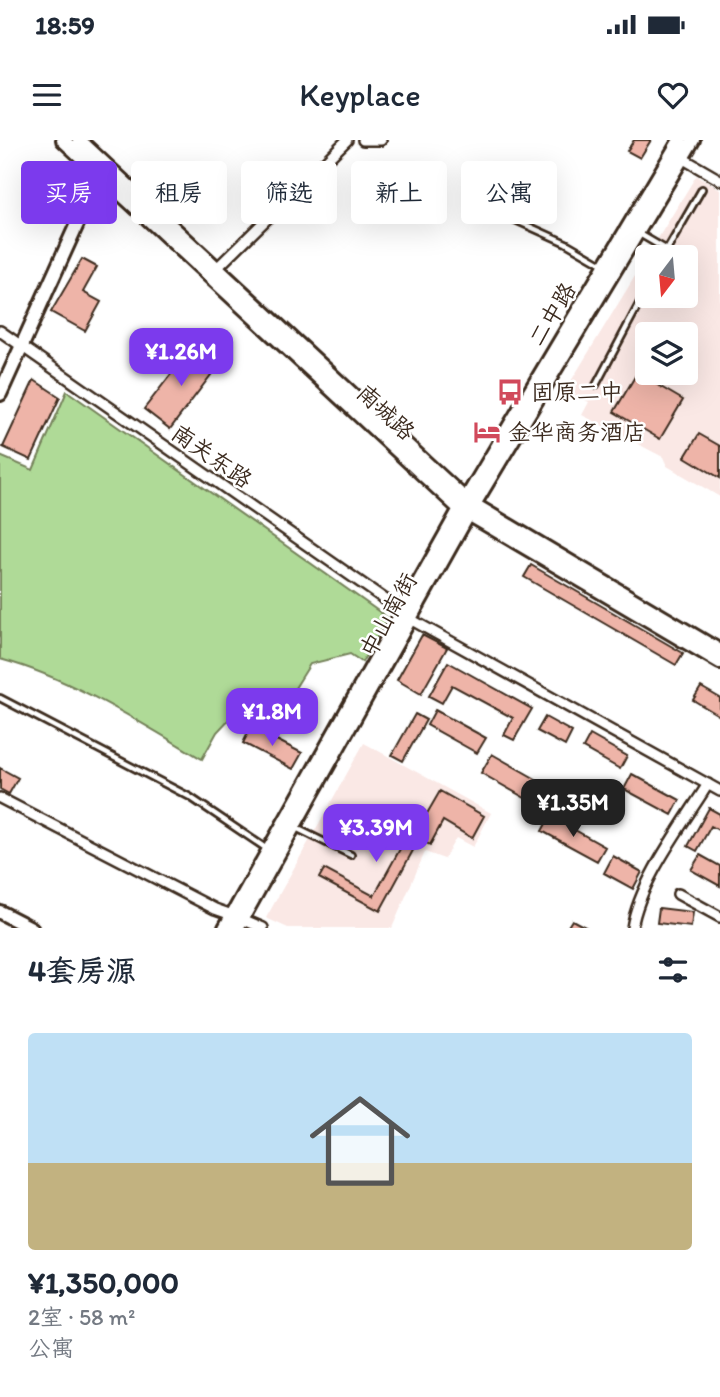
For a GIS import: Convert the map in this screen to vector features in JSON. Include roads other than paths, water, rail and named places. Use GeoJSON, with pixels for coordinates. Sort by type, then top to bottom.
{"type":"FeatureCollection","features":[{"type":"Feature","properties":{"kind":"main road","name":"南城路"},"geometry":{"type":"LineString","coordinates":[[63,140],[89,161]]}},
{"type":"Feature","properties":{"kind":"main road","name":"南城路"},"geometry":{"type":"LineString","coordinates":[[79,140],[95,161]]}},
{"type":"Feature","properties":{"kind":"main road","name":"二中路"},"geometry":{"type":"LineString","coordinates":[[467,508],[633,230],[680,140]]}},
{"type":"Feature","properties":{"kind":"main road","name":"二中路"},"geometry":{"type":"LineString","coordinates":[[467,508],[605,266],[633,230],[693,140]]}},
{"type":"Feature","properties":{"kind":"main road","name":"南城路"},"geometry":{"type":"LineString","coordinates":[[117,185],[467,508],[720,662]]}},
{"type":"Feature","properties":{"kind":"main road"},"geometry":{"type":"LineString","coordinates":[[0,394],[77,224]]}},
{"type":"Feature","properties":{"kind":"main road","name":"南城路"},"geometry":{"type":"LineString","coordinates":[[467,508],[720,651]]}},
{"type":"Feature","properties":{"kind":"main road","name":"中山南街"},"geometry":{"type":"LineString","coordinates":[[225,928],[237,921],[467,508]]}},
{"type":"Feature","properties":{"kind":"main road","name":"中山南街"},"geometry":{"type":"LineString","coordinates":[[237,921],[270,851],[290,825]]}},
{"type":"Feature","properties":{"kind":"main road"},"geometry":{"type":"LineString","coordinates":[[0,912],[30,928]]}},
{"type":"Feature","properties":{"kind":"main road"},"geometry":{"type":"LineString","coordinates":[[0,918],[18,928]]}},
{"type":"Feature","properties":{"kind":"street"},"geometry":{"type":"LineString","coordinates":[[214,272],[346,140]]}},
{"type":"Feature","properties":{"kind":"street"},"geometry":{"type":"LineString","coordinates":[[363,140],[381,140]]}},
{"type":"Feature","properties":{"kind":"street"},"geometry":{"type":"LineString","coordinates":[[682,158],[720,180]]}},
{"type":"Feature","properties":{"kind":"street","name":"南关东路"},"geometry":{"type":"LineString","coordinates":[[0,331],[406,616],[720,791]]}},
{"type":"Feature","properties":{"kind":"street"},"geometry":{"type":"LineString","coordinates":[[632,928],[650,877],[708,784]]}},
{"type":"Feature","properties":{"kind":"street"},"geometry":{"type":"LineString","coordinates":[[0,798],[237,921],[263,928]]}},
{"type":"Feature","properties":{"kind":"street"},"geometry":{"type":"LineString","coordinates":[[678,894],[720,917]]}},
{"type":"Feature","properties":{"kind":"lane"},"geometry":{"type":"LineString","coordinates":[[670,245],[702,189]]}},
{"type":"Feature","properties":{"kind":"lane"},"geometry":{"type":"LineString","coordinates":[[524,224],[566,243],[605,266]]}},
{"type":"Feature","properties":{"kind":"lane"},"geometry":{"type":"LineString","coordinates":[[633,230],[658,245]]}},
{"type":"Feature","properties":{"kind":"lane"},"geometry":{"type":"LineString","coordinates":[[596,385],[637,308]]}},
{"type":"Feature","properties":{"kind":"lane"},"geometry":{"type":"LineString","coordinates":[[0,698],[190,796],[270,851]]}},
{"type":"Feature","properties":{"kind":"lane"},"geometry":{"type":"LineString","coordinates":[[290,825],[351,855]]}},
{"type":"Feature","properties":{"kind":"place","name":"固原二中"},"geometry":{"type":"Point","coordinates":[510,392]}},
{"type":"Feature","properties":{"kind":"place","name":"金华商务酒店"},"geometry":{"type":"Point","coordinates":[487,432]}}]}
